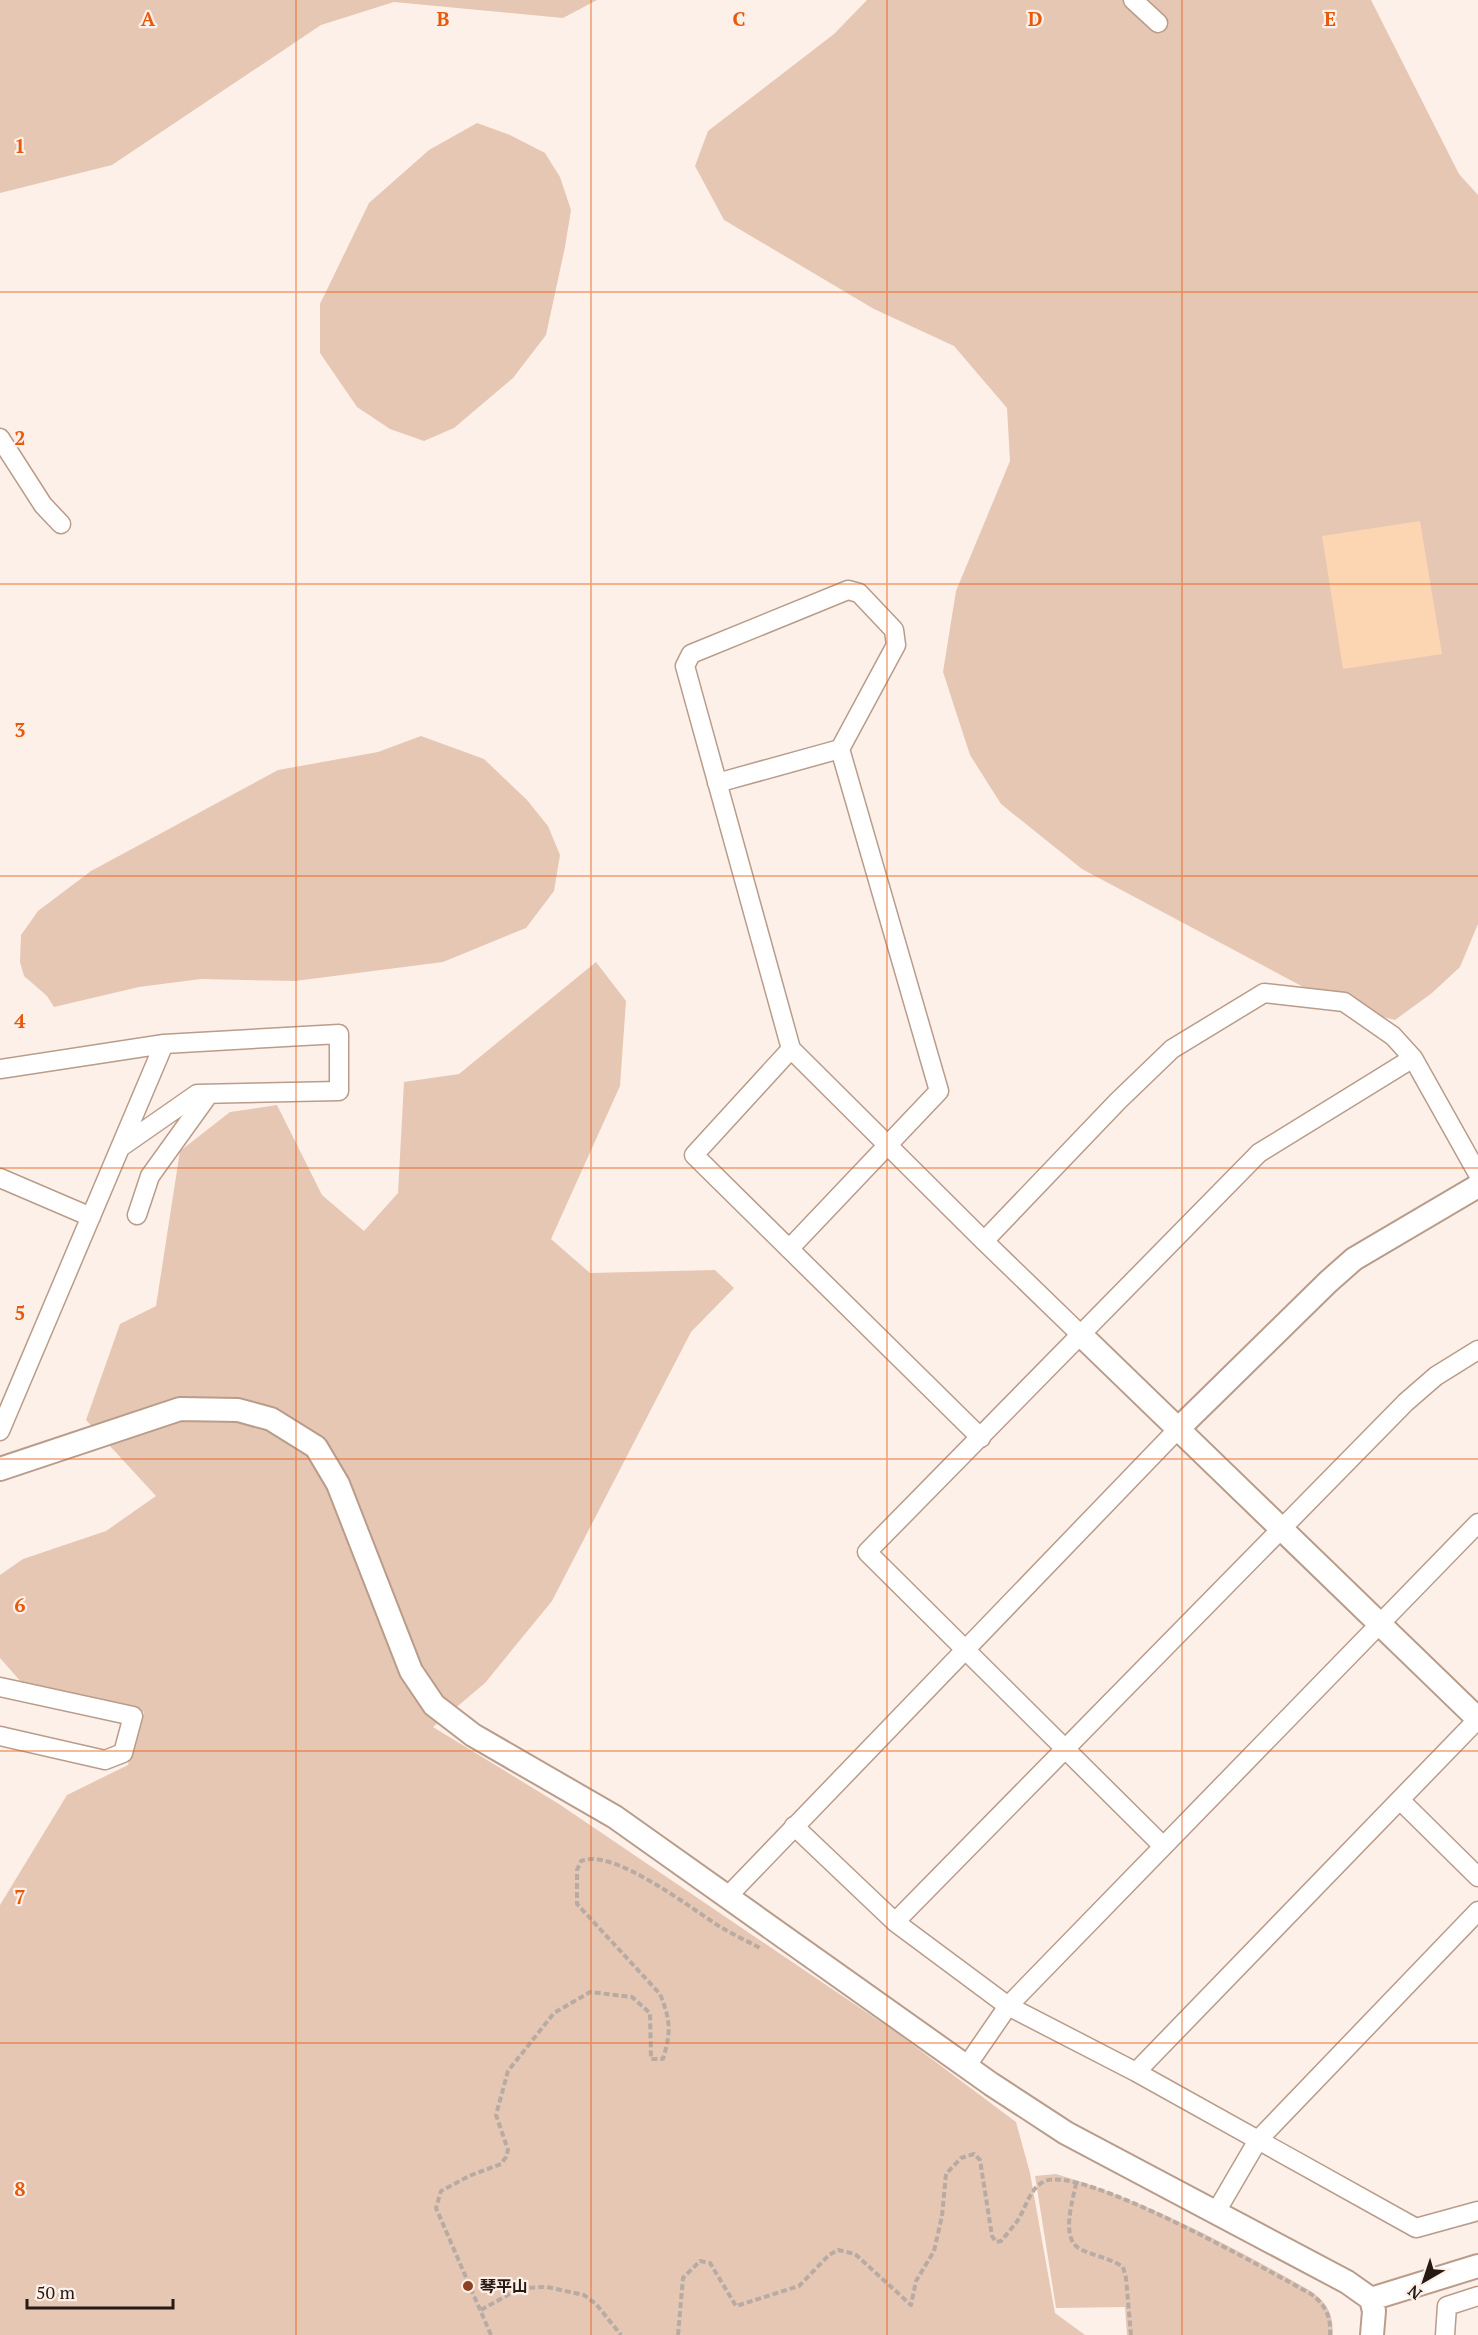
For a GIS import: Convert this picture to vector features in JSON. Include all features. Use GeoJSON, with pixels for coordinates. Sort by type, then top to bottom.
{"type":"FeatureCollection","features":[{"type":"Feature","properties":{"kind":"street"},"geometry":{"type":"LineString","coordinates":[[1133,0],[1158,22]]}},
{"type":"Feature","properties":{"kind":"street"},"geometry":{"type":"LineString","coordinates":[[0,438],[43,505],[61,524]]}},
{"type":"Feature","properties":{"kind":"street"},"geometry":{"type":"LineString","coordinates":[[789,1249],[888,1145],[939,1091],[840,749],[896,645],[894,630],[860,592],[848,590],[691,654],[685,666],[791,1049],[888,1145],[984,1241],[1478,1719],[1136,2072]]}},
{"type":"Feature","properties":{"kind":"street"},"geometry":{"type":"LineString","coordinates":[[717,783],[840,749]]}},
{"type":"Feature","properties":{"kind":"street"},"geometry":{"type":"LineString","coordinates":[[984,1241],[1118,1101],[1172,1049],[1263,993],[1344,1002],[1393,1036],[1413,1058],[1478,1174]]}},
{"type":"Feature","properties":{"kind":"street"},"geometry":{"type":"LineString","coordinates":[[0,1069],[164,1044],[339,1034],[339,1091],[196,1095],[121,1147]]}},
{"type":"Feature","properties":{"kind":"street"},"geometry":{"type":"LineString","coordinates":[[0,1431],[164,1044]]}},
{"type":"Feature","properties":{"kind":"street"},"geometry":{"type":"LineString","coordinates":[[791,1049],[694,1155],[981,1438]]}},
{"type":"Feature","properties":{"kind":"street"},"geometry":{"type":"LineString","coordinates":[[1163,1846],[867,1552],[1259,1153],[1413,1058]]}},
{"type":"Feature","properties":{"kind":"street"},"geometry":{"type":"LineString","coordinates":[[137,1215],[150,1176],[209,1094]]}},
{"type":"Feature","properties":{"kind":"street"},"geometry":{"type":"LineString","coordinates":[[0,1178],[91,1216]]}},
{"type":"Feature","properties":{"kind":"street"},"geometry":{"type":"LineString","coordinates":[[727,1897],[1178,1429],[1328,1282],[1354,1259],[1478,1186]]}},
{"type":"Feature","properties":{"kind":"street"},"geometry":{"type":"LineString","coordinates":[[895,1922],[1421,1389],[1436,1376],[1478,1350]]}},
{"type":"Feature","properties":{"kind":"street"},"geometry":{"type":"LineString","coordinates":[[0,1469],[180,1409],[238,1410],[271,1419],[316,1448],[338,1484],[411,1671],[434,1705],[473,1735],[615,1817],[966,2067],[1066,2133],[1347,2282],[1371,2299],[1374,2311],[1372,2335]]}},
{"type":"Feature","properties":{"kind":"street"},"geometry":{"type":"LineString","coordinates":[[966,2067],[1008,2006],[1478,1523]]}},
{"type":"Feature","properties":{"kind":"street"},"geometry":{"type":"LineString","coordinates":[[0,1687],[133,1716],[123,1753],[105,1760],[0,1736]]}},
{"type":"Feature","properties":{"kind":"street"},"geometry":{"type":"LineString","coordinates":[[1400,1800],[1478,1877]]}},
{"type":"Feature","properties":{"kind":"street"},"geometry":{"type":"LineString","coordinates":[[794,1826],[895,1922],[1008,2006],[1136,2072],[1416,2228],[1478,2211]]}},
{"type":"Feature","properties":{"kind":"street"},"geometry":{"type":"LineString","coordinates":[[1216,2212],[1258,2140],[1478,1911]]}},
{"type":"Feature","properties":{"kind":"street"},"geometry":{"type":"LineString","coordinates":[[1371,2299],[1478,2266]]}},
{"type":"Feature","properties":{"kind":"street"},"geometry":{"type":"LineString","coordinates":[[1445,2335],[1447,2306],[1478,2296]]}},
{"type":"Feature","properties":{"kind":"path"},"geometry":{"type":"LineString","coordinates":[[491,2335],[436,2208],[441,2191],[469,2176],[501,2164],[506,2157],[508,2150],[496,2115],[508,2071],[554,2013],[590,1992],[632,1997],[650,2013],[651,2060],[663,2059],[670,2035],[660,1994],[577,1904],[577,1870],[581,1861],[588,1858],[611,1862],[639,1874],[722,1928],[763,1949]]}},
{"type":"Feature","properties":{"kind":"path"},"geometry":{"type":"LineString","coordinates":[[678,2335],[683,2278],[700,2261],[710,2263],[736,2306],[799,2286],[829,2255],[838,2250],[855,2254],[911,2305],[916,2281],[934,2251],[942,2216],[946,2174],[962,2158],[974,2154],[980,2160],[992,2236],[996,2242],[1001,2241],[1017,2221],[1035,2189],[1044,2180],[1058,2178],[1095,2188],[1206,2236],[1311,2294],[1325,2306],[1330,2335]]}},
{"type":"Feature","properties":{"kind":"path"},"geometry":{"type":"LineString","coordinates":[[1076,2183],[1069,2234],[1072,2243],[1123,2267],[1131,2335]]}},
{"type":"Feature","properties":{"kind":"path"},"geometry":{"type":"LineString","coordinates":[[481,2310],[520,2288],[547,2287],[584,2295],[596,2304],[621,2335]]}},
{"type":"Feature","properties":{"kind":"shaded area"},"geometry":{"type":"Polygon","coordinates":[[[0,0],[597,0],[563,18],[394,2],[321,25],[112,165],[0,193],[0,0]]]}},
{"type":"Feature","properties":{"kind":"shaded area"},"geometry":{"type":"Polygon","coordinates":[[[867,0],[1371,0],[1459,174],[1478,195],[1478,924],[1460,967],[1432,993],[1395,1020],[1337,1005],[1082,869],[1001,804],[970,755],[943,672],[956,591],[1010,461],[1007,408],[954,346],[874,309],[724,220],[695,166],[708,131],[834,34],[867,0]]]}},
{"type":"Feature","properties":{"kind":"shaded area"},"geometry":{"type":"Polygon","coordinates":[[[477,123],[510,135],[545,153],[560,177],[571,210],[565,247],[546,335],[513,378],[454,428],[424,441],[390,429],[357,407],[320,353],[320,304],[369,203],[429,150],[477,123]]]}},
{"type":"Feature","properties":{"kind":"shaded area"},"geometry":{"type":"Polygon","coordinates":[[[421,736],[484,759],[527,800],[548,826],[560,855],[554,891],[526,928],[443,962],[295,981],[201,979],[139,987],[54,1007],[47,996],[24,976],[20,962],[21,935],[38,911],[91,871],[278,770],[378,752],[421,736]]]}},
{"type":"Feature","properties":{"kind":"shaded area"},"geometry":{"type":"Polygon","coordinates":[[[596,962],[626,1001],[620,1086],[551,1239],[590,1273],[715,1270],[734,1288],[691,1332],[552,1601],[485,1683],[433,1727],[559,1804],[897,2033],[1016,2122],[1030,2173],[1055,2313],[1085,2335],[0,2335],[0,1905],[67,1795],[128,1765],[144,1712],[22,1683],[0,1658],[0,1575],[23,1559],[106,1531],[156,1496],[86,1420],[120,1324],[156,1306],[180,1151],[230,1112],[277,1105],[322,1195],[364,1231],[398,1193],[404,1082],[459,1074],[596,962]]]}},
{"type":"Feature","properties":{"kind":"shaded area"},"geometry":{"type":"Polygon","coordinates":[[[1056,2174],[1154,2210],[1248,2256],[1309,2290],[1328,2309],[1332,2320],[1333,2335],[1127,2335],[1125,2307],[1056,2308],[1035,2176],[1056,2174]]]}},
{"type":"Feature","properties":{"kind":"building"},"geometry":{"type":"Polygon","coordinates":[[[1420,521],[1442,654],[1343,669],[1322,536],[1420,521]]]}},
{"type":"Feature","properties":{"kind":"place","name":"琴平山"},"geometry":{"type":"Point","coordinates":[468,2286]}}]}
